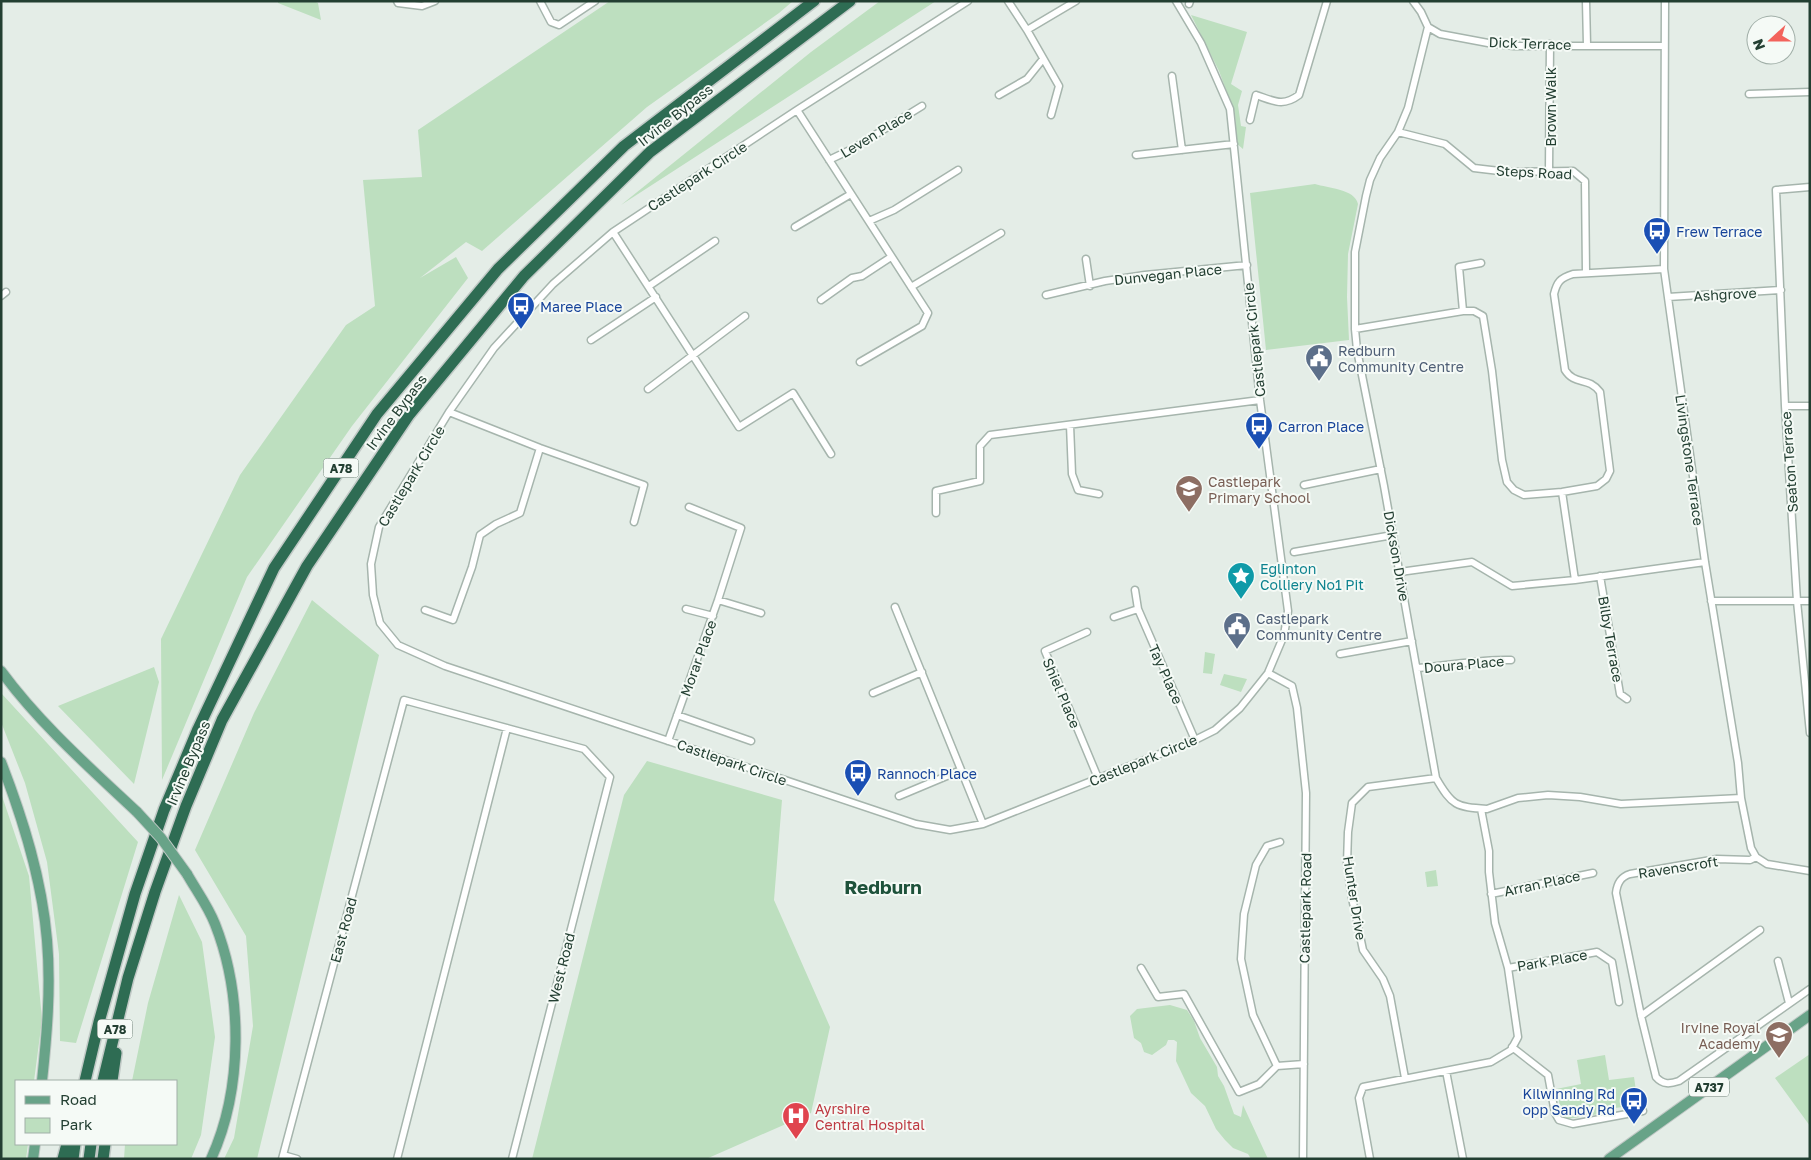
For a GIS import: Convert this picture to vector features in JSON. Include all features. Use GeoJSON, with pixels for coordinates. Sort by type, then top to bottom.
{"type":"FeatureCollection","features":[{"type":"Feature","properties":{"kind":"highway","name":"Irvine Bypass"},"geometry":{"type":"LineString","coordinates":[[85,1080],[99,1022],[135,894],[164,810],[198,729],[274,568],[377,414],[498,269],[624,146],[814,1]]}},
{"type":"Feature","properties":{"kind":"highway","name":"Irvine Bypass"},"geometry":{"type":"LineString","coordinates":[[103,1080],[128,978],[155,892],[186,806],[222,720],[307,566],[409,416],[524,276],[650,152],[850,1]]}},
{"type":"Feature","properties":{"kind":"highway"},"geometry":{"type":"LineString","coordinates":[[112,1080],[128,978]]}},
{"type":"Feature","properties":{"kind":"highway"},"geometry":{"type":"LineString","coordinates":[[63,1159],[67,1145]]}},
{"type":"Feature","properties":{"kind":"highway"},"geometry":{"type":"LineString","coordinates":[[73,1159],[75,1145]]}},
{"type":"Feature","properties":{"kind":"highway"},"geometry":{"type":"LineString","coordinates":[[89,1159],[91,1145]]}},
{"type":"Feature","properties":{"kind":"highway"},"geometry":{"type":"LineString","coordinates":[[103,1159],[105,1145]]}},
{"type":"Feature","properties":{"kind":"main road"},"geometry":{"type":"LineString","coordinates":[[1,671],[61,741],[137,812],[160,838],[186,874],[214,923],[231,981],[235,1034],[232,1092],[217,1146],[211,1159]]}},
{"type":"Feature","properties":{"kind":"main road"},"geometry":{"type":"LineString","coordinates":[[1,762],[17,805],[40,891],[47,940],[48,1021],[42,1080]]}},
{"type":"Feature","properties":{"kind":"main road","name":"A737"},"geometry":{"type":"LineString","coordinates":[[1609,1159],[1810,1015]]}},
{"type":"Feature","properties":{"kind":"main road"},"geometry":{"type":"LineString","coordinates":[[34,1159],[35,1145]]}},
{"type":"Feature","properties":{"kind":"street"},"geometry":{"type":"LineString","coordinates":[[397,1],[398,3],[422,6],[435,1]]}},
{"type":"Feature","properties":{"kind":"street"},"geometry":{"type":"LineString","coordinates":[[540,1],[551,22],[559,25],[595,1]]}},
{"type":"Feature","properties":{"kind":"street","name":"Castlepark Circle"},"geometry":{"type":"LineString","coordinates":[[968,1],[797,110],[614,232],[552,284],[522,316],[494,348],[449,412],[379,527],[370,564],[373,595],[380,623],[398,645],[444,666],[916,824],[950,830],[983,824],[1195,740],[1215,730],[1240,708],[1268,673],[1284,635],[1288,612],[1260,400],[1230,110],[1202,43],[1176,1]]}},
{"type":"Feature","properties":{"kind":"street"},"geometry":{"type":"LineString","coordinates":[[1008,1],[1059,86],[1051,116]]}},
{"type":"Feature","properties":{"kind":"street"},"geometry":{"type":"LineString","coordinates":[[1027,30],[1076,1]]}},
{"type":"Feature","properties":{"kind":"street"},"geometry":{"type":"LineString","coordinates":[[1250,120],[1256,95],[1279,103],[1291,101],[1299,95],[1327,1]]}},
{"type":"Feature","properties":{"kind":"street"},"geometry":{"type":"LineString","coordinates":[[1413,1],[1428,27]]}},
{"type":"Feature","properties":{"kind":"street"},"geometry":{"type":"LineString","coordinates":[[1586,1],[1587,45]]}},
{"type":"Feature","properties":{"kind":"street","name":"Livingstone Terrace"},"geometry":{"type":"LineString","coordinates":[[1665,1],[1664,269],[1705,562],[1738,763],[1741,798],[1751,848],[1756,857]]}},
{"type":"Feature","properties":{"kind":"street","name":"Dick Terrace"},"geometry":{"type":"LineString","coordinates":[[1428,27],[1440,34],[1514,46],[1550,44],[1664,46]]}},
{"type":"Feature","properties":{"kind":"street","name":"Dickson Drive"},"geometry":{"type":"LineString","coordinates":[[1428,27],[1408,108],[1398,132],[1380,158],[1370,180],[1366,196],[1355,252],[1355,329],[1357,350],[1381,469],[1436,778],[1445,794],[1461,807],[1487,809],[1518,798],[1548,795],[1580,796],[1620,804],[1741,798]]}},
{"type":"Feature","properties":{"kind":"street","name":"Brown Walk"},"geometry":{"type":"LineString","coordinates":[[1549,170],[1550,44]]}},
{"type":"Feature","properties":{"kind":"street"},"geometry":{"type":"LineString","coordinates":[[999,95],[1027,79],[1043,59]]}},
{"type":"Feature","properties":{"kind":"street"},"geometry":{"type":"LineString","coordinates":[[1172,76],[1182,150]]}},
{"type":"Feature","properties":{"kind":"street"},"geometry":{"type":"LineString","coordinates":[[1749,94],[1810,92]]}},
{"type":"Feature","properties":{"kind":"street","name":"Leven Place"},"geometry":{"type":"LineString","coordinates":[[829,160],[852,149],[922,106]]}},
{"type":"Feature","properties":{"kind":"street","name":"Leven Place"},"geometry":{"type":"LineString","coordinates":[[797,110],[928,313],[922,326],[860,362]]}},
{"type":"Feature","properties":{"kind":"street","name":"Steps Road"},"geometry":{"type":"LineString","coordinates":[[1398,132],[1445,144],[1474,168],[1508,172],[1573,171],[1585,181],[1586,273]]}},
{"type":"Feature","properties":{"kind":"street"},"geometry":{"type":"LineString","coordinates":[[1136,155],[1234,144]]}},
{"type":"Feature","properties":{"kind":"street"},"geometry":{"type":"LineString","coordinates":[[869,222],[894,210],[958,170]]}},
{"type":"Feature","properties":{"kind":"street","name":"Seaton Terrace"},"geometry":{"type":"LineString","coordinates":[[1810,187],[1776,190],[1785,406],[1797,601],[1810,733]]}},
{"type":"Feature","properties":{"kind":"street"},"geometry":{"type":"LineString","coordinates":[[795,227],[851,194]]}},
{"type":"Feature","properties":{"kind":"street"},"geometry":{"type":"LineString","coordinates":[[614,232],[739,427],[793,394],[831,454]]}},
{"type":"Feature","properties":{"kind":"street"},"geometry":{"type":"LineString","coordinates":[[911,287],[1002,233]]}},
{"type":"Feature","properties":{"kind":"street"},"geometry":{"type":"LineString","coordinates":[[649,286],[715,241]]}},
{"type":"Feature","properties":{"kind":"street"},"geometry":{"type":"LineString","coordinates":[[821,300],[852,278],[862,276],[891,256]]}},
{"type":"Feature","properties":{"kind":"street"},"geometry":{"type":"LineString","coordinates":[[1086,259],[1090,286]]}},
{"type":"Feature","properties":{"kind":"street"},"geometry":{"type":"LineString","coordinates":[[1463,311],[1459,267],[1481,263]]}},
{"type":"Feature","properties":{"kind":"street","name":"Dunvegan Place"},"geometry":{"type":"LineString","coordinates":[[1046,295],[1105,281],[1145,275],[1247,265]]}},
{"type":"Feature","properties":{"kind":"street"},"geometry":{"type":"LineString","coordinates":[[1355,329],[1463,311],[1474,311],[1483,316],[1492,371],[1502,460],[1508,482],[1514,490],[1524,495],[1562,492],[1597,486],[1606,478],[1610,471],[1600,392],[1595,385],[1569,376],[1565,370],[1554,294],[1557,283],[1563,277],[1586,273],[1664,269]]}},
{"type":"Feature","properties":{"kind":"street","name":"Ashgrove"},"geometry":{"type":"LineString","coordinates":[[1668,297],[1781,290]]}},
{"type":"Feature","properties":{"kind":"street"},"geometry":{"type":"LineString","coordinates":[[591,340],[656,298]]}},
{"type":"Feature","properties":{"kind":"street"},"geometry":{"type":"LineString","coordinates":[[648,389],[745,316]]}},
{"type":"Feature","properties":{"kind":"street"},"geometry":{"type":"LineString","coordinates":[[936,513],[936,491],[980,481],[980,446],[990,435],[1260,400]]}},
{"type":"Feature","properties":{"kind":"street"},"geometry":{"type":"LineString","coordinates":[[1785,406],[1810,406]]}},
{"type":"Feature","properties":{"kind":"street"},"geometry":{"type":"LineString","coordinates":[[449,412],[540,448],[644,485],[634,522]]}},
{"type":"Feature","properties":{"kind":"street"},"geometry":{"type":"LineString","coordinates":[[1070,425],[1072,474],[1078,490],[1099,494]]}},
{"type":"Feature","properties":{"kind":"street"},"geometry":{"type":"LineString","coordinates":[[425,610],[453,620],[472,567],[480,535],[496,524],[520,513],[540,448]]}},
{"type":"Feature","properties":{"kind":"street"},"geometry":{"type":"LineString","coordinates":[[1304,485],[1381,469]]}},
{"type":"Feature","properties":{"kind":"street"},"geometry":{"type":"LineString","coordinates":[[1562,492],[1575,580]]}},
{"type":"Feature","properties":{"kind":"street","name":"Morar Place"},"geometry":{"type":"LineString","coordinates":[[668,741],[713,616],[741,528],[689,507]]}},
{"type":"Feature","properties":{"kind":"street"},"geometry":{"type":"LineString","coordinates":[[1294,552],[1393,535]]}},
{"type":"Feature","properties":{"kind":"street","name":"Bilby Terrace"},"geometry":{"type":"LineString","coordinates":[[1400,572],[1472,562],[1512,586],[1575,580],[1705,562]]}},
{"type":"Feature","properties":{"kind":"street","name":"Bilby Terrace"},"geometry":{"type":"LineString","coordinates":[[1600,576],[1620,694],[1627,699]]}},
{"type":"Feature","properties":{"kind":"street","name":"Tay Place"},"geometry":{"type":"LineString","coordinates":[[1135,590],[1138,609],[1195,740]]}},
{"type":"Feature","properties":{"kind":"street"},"geometry":{"type":"LineString","coordinates":[[718,600],[761,613]]}},
{"type":"Feature","properties":{"kind":"street"},"geometry":{"type":"LineString","coordinates":[[1711,601],[1810,601]]}},
{"type":"Feature","properties":{"kind":"street"},"geometry":{"type":"LineString","coordinates":[[895,607],[983,824]]}},
{"type":"Feature","properties":{"kind":"street"},"geometry":{"type":"LineString","coordinates":[[686,609],[713,616]]}},
{"type":"Feature","properties":{"kind":"street"},"geometry":{"type":"LineString","coordinates":[[1114,617],[1138,609]]}},
{"type":"Feature","properties":{"kind":"street","name":"Shiel Place"},"geometry":{"type":"LineString","coordinates":[[1087,632],[1045,651],[1098,778]]}},
{"type":"Feature","properties":{"kind":"street"},"geometry":{"type":"LineString","coordinates":[[1340,654],[1412,641]]}},
{"type":"Feature","properties":{"kind":"street","name":"Doura Place"},"geometry":{"type":"LineString","coordinates":[[1417,668],[1450,666],[1491,660],[1512,660]]}},
{"type":"Feature","properties":{"kind":"street"},"geometry":{"type":"LineString","coordinates":[[873,693],[922,672]]}},
{"type":"Feature","properties":{"kind":"street","name":"Castlepark Road"},"geometry":{"type":"LineString","coordinates":[[1268,673],[1292,686],[1297,708],[1306,793],[1303,1159]]}},
{"type":"Feature","properties":{"kind":"street","name":"East Road"},"geometry":{"type":"LineString","coordinates":[[282,1157],[404,700],[507,728]]}},
{"type":"Feature","properties":{"kind":"street"},"geometry":{"type":"LineString","coordinates":[[677,716],[751,741]]}},
{"type":"Feature","properties":{"kind":"street"},"geometry":{"type":"LineString","coordinates":[[397,1159],[507,728]]}},
{"type":"Feature","properties":{"kind":"street","name":"West Road"},"geometry":{"type":"LineString","coordinates":[[507,728],[584,750],[610,777],[512,1159]]}},
{"type":"Feature","properties":{"kind":"street"},"geometry":{"type":"LineString","coordinates":[[899,796],[961,770]]}},
{"type":"Feature","properties":{"kind":"street","name":"Hunter Drive"},"geometry":{"type":"LineString","coordinates":[[1405,1078],[1390,996],[1383,979],[1363,950],[1347,864],[1348,832],[1352,803],[1368,787],[1436,778]]}},
{"type":"Feature","properties":{"kind":"street"},"geometry":{"type":"LineString","coordinates":[[1370,1159],[1359,1098],[1363,1086],[1491,1062],[1511,1050],[1518,1037],[1508,968],[1495,923],[1488,872],[1489,851],[1482,808]]}},
{"type":"Feature","properties":{"kind":"street"},"geometry":{"type":"LineString","coordinates":[[1277,1066],[1253,1015],[1241,959],[1244,914],[1256,865],[1267,846],[1280,842]]}},
{"type":"Feature","properties":{"kind":"street"},"geometry":{"type":"LineString","coordinates":[[1756,857],[1767,864],[1810,871]]}},
{"type":"Feature","properties":{"kind":"street","name":"Ravenscroft"},"geometry":{"type":"LineString","coordinates":[[1756,857],[1750,860],[1717,859],[1630,874],[1621,879],[1617,887],[1616,894],[1656,1078],[1660,1082],[1672,1083],[1679,1081],[1789,1003]]}},
{"type":"Feature","properties":{"kind":"street","name":"Arran Place"},"geometry":{"type":"LineString","coordinates":[[1491,894],[1593,872]]}},
{"type":"Feature","properties":{"kind":"street"},"geometry":{"type":"LineString","coordinates":[[1641,1016],[1760,930]]}},
{"type":"Feature","properties":{"kind":"street","name":"Park Place"},"geometry":{"type":"LineString","coordinates":[[1508,968],[1597,952],[1612,962],[1619,1002]]}},
{"type":"Feature","properties":{"kind":"street"},"geometry":{"type":"LineString","coordinates":[[1778,961],[1789,1003],[1810,989]]}},
{"type":"Feature","properties":{"kind":"street"},"geometry":{"type":"LineString","coordinates":[[1141,968],[1158,997],[1184,994],[1238,1092],[1260,1084],[1277,1066],[1304,1064]]}},
{"type":"Feature","properties":{"kind":"street"},"geometry":{"type":"LineString","coordinates":[[1512,1047],[1548,1075],[1555,1113],[1560,1120],[1573,1124],[1643,1111]]}},
{"type":"Feature","properties":{"kind":"street"},"geometry":{"type":"LineString","coordinates":[[1446,1070],[1463,1159]]}},
{"type":"Feature","properties":{"kind":"street"},"geometry":{"type":"LineString","coordinates":[[282,1157],[297,1159]]}},
{"type":"Feature","properties":{"kind":"green space"},"geometry":{"type":"Polygon","coordinates":[[[278,1],[314,1],[318,3],[321,20],[278,3],[278,1]]]}},
{"type":"Feature","properties":{"kind":"green space"},"geometry":{"type":"Polygon","coordinates":[[[610,1],[793,1],[647,107],[482,251],[466,242],[420,278],[456,257],[468,278],[352,426],[247,577],[162,780],[161,639],[240,475],[346,325],[375,306],[363,180],[422,177],[418,130],[610,1]]]}},
{"type":"Feature","properties":{"kind":"green space"},"geometry":{"type":"Polygon","coordinates":[[[880,1],[936,1],[621,205],[811,52],[880,1]]]}},
{"type":"Feature","properties":{"kind":"green space"},"geometry":{"type":"Polygon","coordinates":[[[1191,15],[1247,32],[1231,84],[1242,91],[1238,105],[1241,126],[1246,127],[1243,149],[1237,144],[1235,114],[1219,71],[1191,15]]]}},
{"type":"Feature","properties":{"kind":"green space"},"geometry":{"type":"Polygon","coordinates":[[[1315,184],[1347,192],[1356,199],[1358,204],[1348,254],[1349,340],[1266,350],[1250,193],[1315,184]]]}},
{"type":"Feature","properties":{"kind":"green space"},"geometry":{"type":"Polygon","coordinates":[[[312,600],[379,655],[257,1159],[224,1159],[234,1138],[253,1026],[246,936],[195,850],[254,713],[312,600]]]}},
{"type":"Feature","properties":{"kind":"green space"},"geometry":{"type":"Polygon","coordinates":[[[1205,652],[1215,654],[1212,674],[1203,673],[1205,652]]]}},
{"type":"Feature","properties":{"kind":"green space"},"geometry":{"type":"Polygon","coordinates":[[[154,667],[159,682],[134,784],[58,706],[154,667]]]}},
{"type":"Feature","properties":{"kind":"green space"},"geometry":{"type":"Polygon","coordinates":[[[1224,674],[1247,679],[1241,692],[1220,685],[1224,674]]]}},
{"type":"Feature","properties":{"kind":"green space"},"geometry":{"type":"Polygon","coordinates":[[[2,694],[138,842],[76,1043],[60,1041],[59,954],[47,862],[25,783],[1,722],[2,694]]]}},
{"type":"Feature","properties":{"kind":"green space"},"geometry":{"type":"Polygon","coordinates":[[[647,761],[782,800],[774,900],[830,1027],[811,1113],[706,1159],[532,1159],[624,795],[647,761]]]}},
{"type":"Feature","properties":{"kind":"green space"},"geometry":{"type":"Polygon","coordinates":[[[1,793],[29,876],[42,1020],[34,1080],[15,1080],[15,1145],[28,1145],[26,1159],[1,1159],[1,793]]]}},
{"type":"Feature","properties":{"kind":"green space"},"geometry":{"type":"Polygon","coordinates":[[[1436,870],[1438,886],[1427,887],[1425,872],[1436,870]]]}},
{"type":"Feature","properties":{"kind":"green space"},"geometry":{"type":"Polygon","coordinates":[[[179,895],[202,942],[215,1037],[201,1135],[191,1159],[124,1159],[125,1145],[178,1145],[178,1080],[132,1080],[148,1003],[179,895]]]}},
{"type":"Feature","properties":{"kind":"green space"},"geometry":{"type":"Polygon","coordinates":[[[1170,1005],[1187,1010],[1194,1021],[1200,1038],[1217,1067],[1218,1076],[1224,1086],[1234,1114],[1241,1117],[1243,1105],[1268,1159],[1251,1159],[1248,1154],[1233,1148],[1216,1129],[1205,1106],[1191,1093],[1176,1061],[1177,1042],[1168,1040],[1166,1045],[1152,1055],[1144,1052],[1141,1043],[1134,1038],[1130,1016],[1137,1009],[1170,1005]]]}},
{"type":"Feature","properties":{"kind":"green space"},"geometry":{"type":"Polygon","coordinates":[[[1810,1054],[1810,1126],[1775,1078],[1810,1054]]]}},
{"type":"Feature","properties":{"kind":"green space"},"geometry":{"type":"Polygon","coordinates":[[[1605,1055],[1609,1080],[1634,1077],[1638,1105],[1615,1108],[1612,1112],[1567,1119],[1562,1114],[1556,1089],[1581,1084],[1577,1060],[1605,1055]]]}},
{"type":"Feature","properties":{"kind":"place","name":"Frew Terrace"},"geometry":{"type":"Point","coordinates":[1657,255]}},
{"type":"Feature","properties":{"kind":"place","name":"Maree Place"},"geometry":{"type":"Point","coordinates":[521,330]}},
{"type":"Feature","properties":{"kind":"place","name":"Redburn Community Centre"},"geometry":{"type":"Point","coordinates":[1319,382]}},
{"type":"Feature","properties":{"kind":"place","name":"Carron Place"},"geometry":{"type":"Point","coordinates":[1259,450]}},
{"type":"Feature","properties":{"kind":"place","name":"Castlepark Primary School"},"geometry":{"type":"Point","coordinates":[1189,513]}},
{"type":"Feature","properties":{"kind":"place","name":"Eglinton Colliery No1 Pit"},"geometry":{"type":"Point","coordinates":[1241,600]}},
{"type":"Feature","properties":{"kind":"place","name":"Castlepark Community Centre"},"geometry":{"type":"Point","coordinates":[1237,650]}},
{"type":"Feature","properties":{"kind":"place","name":"Rannoch Place"},"geometry":{"type":"Point","coordinates":[858,797]}},
{"type":"Feature","properties":{"kind":"place","name":"Irvine Royal Academy"},"geometry":{"type":"Point","coordinates":[1779,1059]}},
{"type":"Feature","properties":{"kind":"place","name":"Kilwinning Rd opp Sandy Rd"},"geometry":{"type":"Point","coordinates":[1634,1125]}},
{"type":"Feature","properties":{"kind":"place","name":"Ayrshire Central Hospital"},"geometry":{"type":"Point","coordinates":[796,1140]}},
{"type":"Feature","properties":{"kind":"district","name":"Redburn"},"geometry":{"type":"Point","coordinates":[883,886]}}]}
